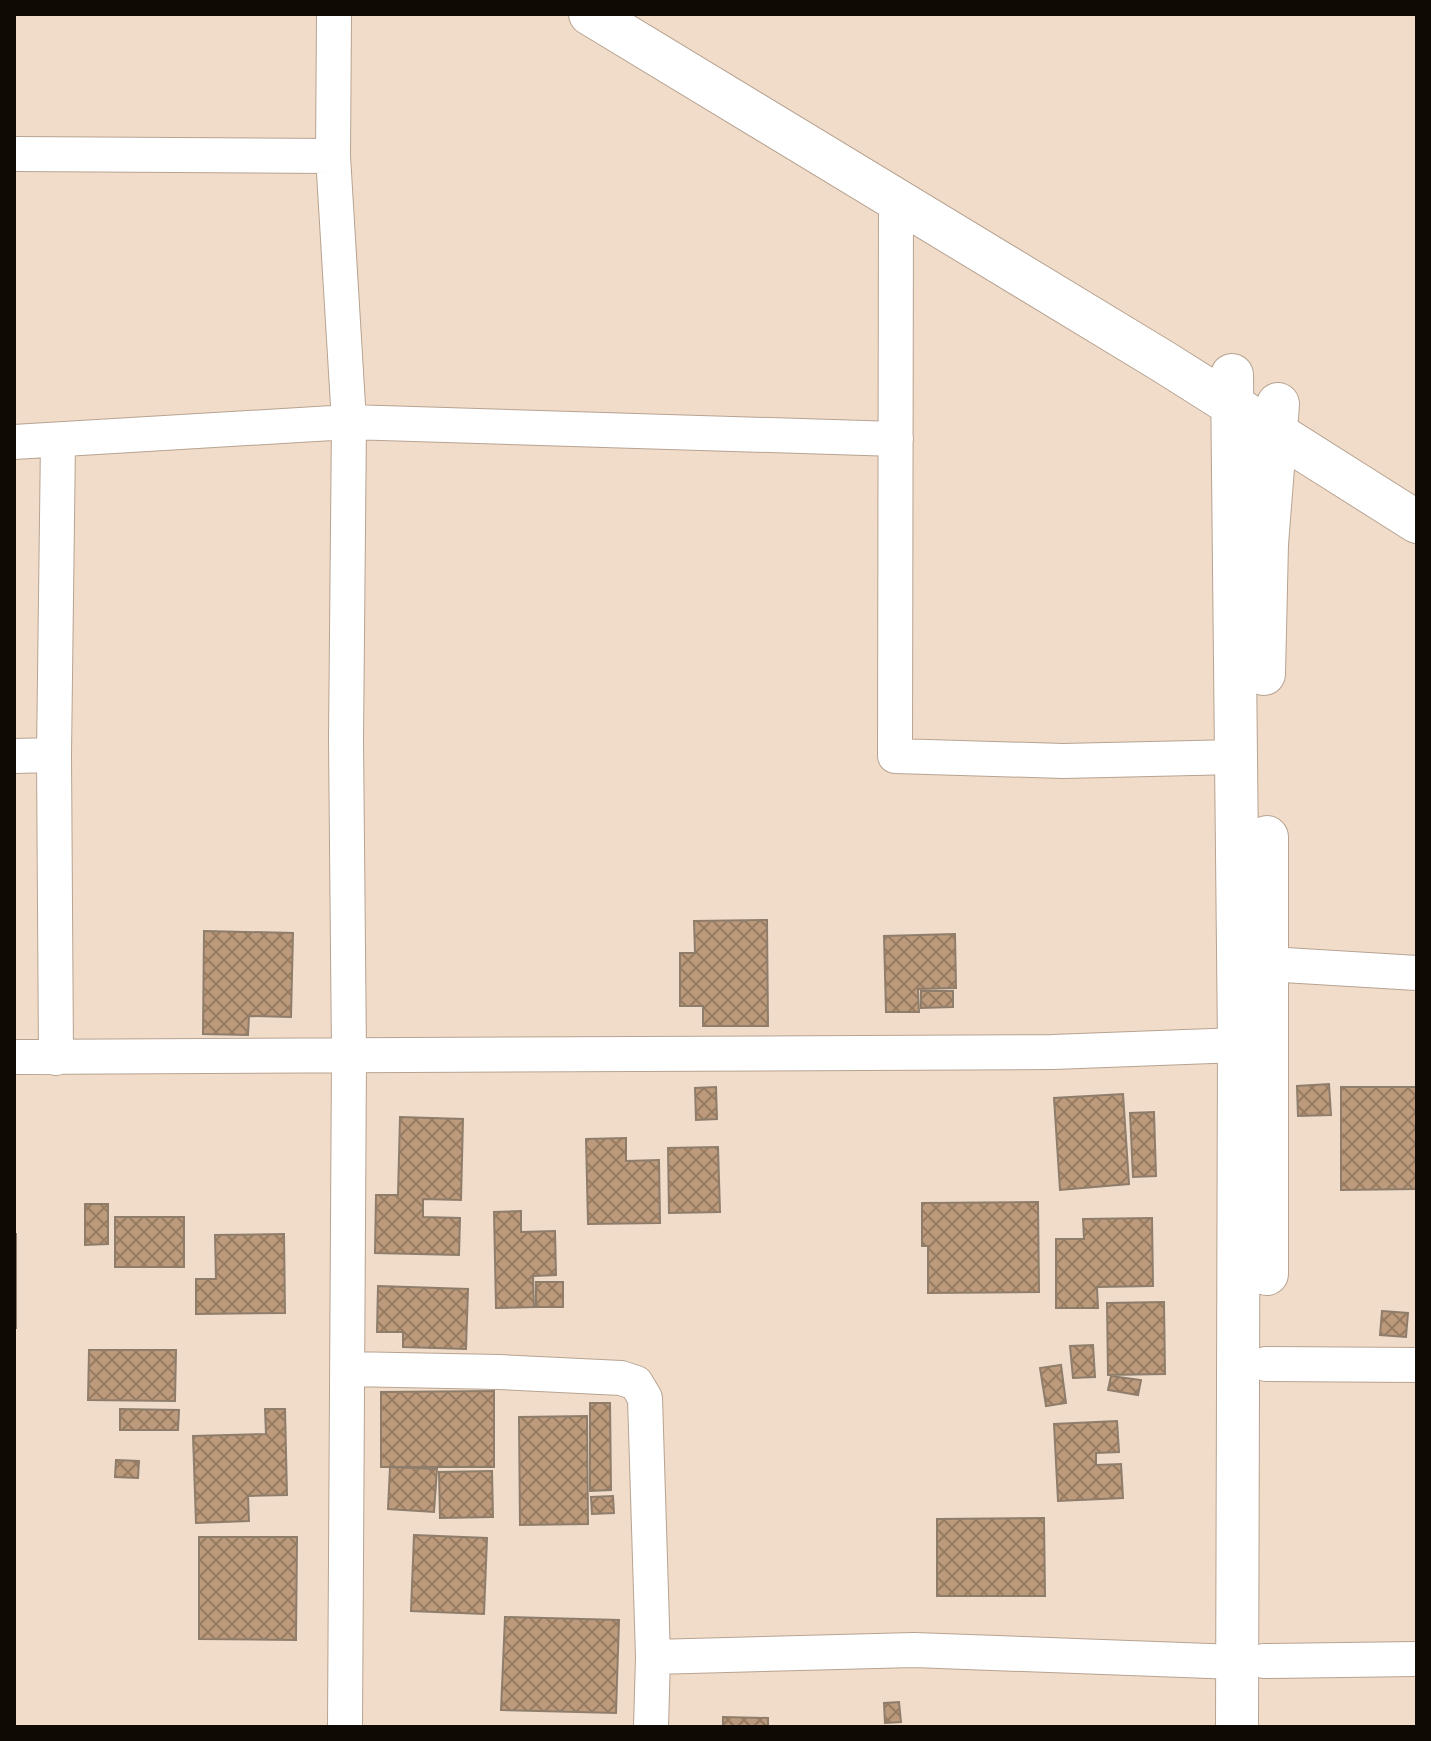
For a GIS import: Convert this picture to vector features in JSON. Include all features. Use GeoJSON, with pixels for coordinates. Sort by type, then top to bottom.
{"type":"FeatureCollection","features":[{"type":"Feature","properties":{"kind":"street"},"geometry":{"type":"LineString","coordinates":[[334,14],[333,156],[349,422],[345,1727]]}},
{"type":"Feature","properties":{"kind":"street"},"geometry":{"type":"LineString","coordinates":[[590,14],[896,200],[1231,389]]}},
{"type":"Feature","properties":{"kind":"street"},"geometry":{"type":"LineString","coordinates":[[634,14],[1276,418],[1417,522]]}},
{"type":"Feature","properties":{"kind":"street"},"geometry":{"type":"LineString","coordinates":[[14,154],[333,156]]}},
{"type":"Feature","properties":{"kind":"street"},"geometry":{"type":"LineString","coordinates":[[896,200],[895,756],[1063,761],[1237,757]]}},
{"type":"Feature","properties":{"kind":"street"},"geometry":{"type":"LineString","coordinates":[[1231,389],[1237,757],[1254,1044],[1266,1364],[1250,1661],[1237,1727]]}},
{"type":"Feature","properties":{"kind":"street"},"geometry":{"type":"LineString","coordinates":[[1276,418],[1417,489]]}},
{"type":"Feature","properties":{"kind":"street"},"geometry":{"type":"LineString","coordinates":[[1265,1727],[1250,1661],[1254,1044],[1268,964],[1263,644],[1276,418]]}},
{"type":"Feature","properties":{"kind":"street"},"geometry":{"type":"LineString","coordinates":[[14,442],[349,422],[896,439]]}},
{"type":"Feature","properties":{"kind":"street"},"geometry":{"type":"LineString","coordinates":[[56,1058],[54,755],[58,440]]}},
{"type":"Feature","properties":{"kind":"street"},"geometry":{"type":"LineString","coordinates":[[14,756],[54,755]]}},
{"type":"Feature","properties":{"kind":"street"},"geometry":{"type":"LineString","coordinates":[[1268,964],[1417,973]]}},
{"type":"Feature","properties":{"kind":"street"},"geometry":{"type":"LineString","coordinates":[[14,1057],[1053,1052],[1254,1044]]}},
{"type":"Feature","properties":{"kind":"street"},"geometry":{"type":"LineString","coordinates":[[1266,1364],[1417,1365]]}},
{"type":"Feature","properties":{"kind":"street"},"geometry":{"type":"LineString","coordinates":[[347,1369],[499,1372],[621,1378],[636,1383],[645,1398],[653,1657],[651,1727]]}},
{"type":"Feature","properties":{"kind":"street"},"geometry":{"type":"LineString","coordinates":[[653,1657],[914,1650],[1250,1661],[1417,1659]]}},
{"type":"Feature","properties":{"kind":"building"},"geometry":{"type":"Polygon","coordinates":[[[767,920],[768,1026],[703,1026],[703,1006],[680,1006],[680,953],[695,953],[694,921],[767,920]]]}},
{"type":"Feature","properties":{"kind":"building"},"geometry":{"type":"Polygon","coordinates":[[[204,931],[293,933],[291,1017],[249,1016],[248,1035],[203,1034],[204,931]]]}},
{"type":"Feature","properties":{"kind":"building"},"geometry":{"type":"Polygon","coordinates":[[[955,934],[956,988],[918,989],[919,1012],[886,1012],[884,936],[955,934]]]}},
{"type":"Feature","properties":{"kind":"building"},"geometry":{"type":"Polygon","coordinates":[[[921,991],[953,991],[953,1007],[921,1008],[921,991]]]}},
{"type":"Feature","properties":{"kind":"building"},"geometry":{"type":"Polygon","coordinates":[[[1329,1084],[1331,1115],[1298,1116],[1297,1086],[1329,1084]]]}},
{"type":"Feature","properties":{"kind":"building"},"geometry":{"type":"Polygon","coordinates":[[[716,1087],[717,1119],[696,1120],[695,1088],[716,1087]]]}},
{"type":"Feature","properties":{"kind":"building"},"geometry":{"type":"Polygon","coordinates":[[[1341,1087],[1416,1087],[1416,1189],[1341,1190],[1341,1087]]]}},
{"type":"Feature","properties":{"kind":"building"},"geometry":{"type":"Polygon","coordinates":[[[1123,1094],[1129,1184],[1060,1190],[1054,1098],[1123,1094]]]}},
{"type":"Feature","properties":{"kind":"building"},"geometry":{"type":"Polygon","coordinates":[[[1154,1112],[1156,1176],[1133,1177],[1130,1113],[1154,1112]]]}},
{"type":"Feature","properties":{"kind":"building"},"geometry":{"type":"Polygon","coordinates":[[[400,1117],[463,1119],[461,1200],[423,1199],[423,1217],[460,1218],[459,1255],[375,1253],[376,1195],[398,1195],[400,1117]]]}},
{"type":"Feature","properties":{"kind":"building"},"geometry":{"type":"Polygon","coordinates":[[[626,1138],[626,1161],[659,1160],[660,1223],[588,1224],[586,1139],[626,1138]]]}},
{"type":"Feature","properties":{"kind":"building"},"geometry":{"type":"Polygon","coordinates":[[[718,1147],[720,1212],[669,1213],[668,1148],[718,1147]]]}},
{"type":"Feature","properties":{"kind":"building"},"geometry":{"type":"Polygon","coordinates":[[[1038,1202],[1039,1292],[928,1293],[928,1246],[922,1246],[922,1203],[1038,1202]]]}},
{"type":"Feature","properties":{"kind":"building"},"geometry":{"type":"Polygon","coordinates":[[[85,1204],[108,1204],[108,1244],[85,1245],[85,1204]]]}},
{"type":"Feature","properties":{"kind":"building"},"geometry":{"type":"Polygon","coordinates":[[[521,1211],[521,1232],[555,1231],[556,1275],[533,1276],[534,1307],[496,1308],[494,1212],[521,1211]]]}},
{"type":"Feature","properties":{"kind":"building"},"geometry":{"type":"Polygon","coordinates":[[[115,1217],[184,1217],[184,1267],[115,1267],[115,1217]]]}},
{"type":"Feature","properties":{"kind":"building"},"geometry":{"type":"Polygon","coordinates":[[[1152,1218],[1153,1286],[1097,1287],[1098,1308],[1056,1308],[1056,1239],[1084,1239],[1083,1219],[1152,1218]]]}},
{"type":"Feature","properties":{"kind":"building"},"geometry":{"type":"Polygon","coordinates":[[[16,1234],[16,1328],[14,1328],[16,1234]]]}},
{"type":"Feature","properties":{"kind":"building"},"geometry":{"type":"Polygon","coordinates":[[[284,1234],[285,1313],[196,1314],[196,1279],[216,1279],[215,1235],[284,1234]]]}},
{"type":"Feature","properties":{"kind":"building"},"geometry":{"type":"Polygon","coordinates":[[[536,1282],[563,1282],[563,1307],[536,1307],[536,1282]]]}},
{"type":"Feature","properties":{"kind":"building"},"geometry":{"type":"Polygon","coordinates":[[[378,1286],[468,1289],[466,1349],[403,1347],[403,1332],[377,1332],[378,1286]]]}},
{"type":"Feature","properties":{"kind":"building"},"geometry":{"type":"Polygon","coordinates":[[[1164,1302],[1165,1374],[1108,1375],[1107,1303],[1164,1302]]]}},
{"type":"Feature","properties":{"kind":"building"},"geometry":{"type":"Polygon","coordinates":[[[1382,1311],[1408,1313],[1406,1337],[1380,1335],[1382,1311]]]}},
{"type":"Feature","properties":{"kind":"building"},"geometry":{"type":"Polygon","coordinates":[[[1093,1345],[1095,1377],[1073,1378],[1070,1346],[1093,1345]]]}},
{"type":"Feature","properties":{"kind":"building"},"geometry":{"type":"Polygon","coordinates":[[[89,1350],[176,1350],[175,1401],[88,1400],[89,1350]]]}},
{"type":"Feature","properties":{"kind":"building"},"geometry":{"type":"Polygon","coordinates":[[[1061,1365],[1066,1403],[1046,1406],[1040,1368],[1061,1365]]]}},
{"type":"Feature","properties":{"kind":"building"},"geometry":{"type":"Polygon","coordinates":[[[1111,1376],[1141,1380],[1138,1395],[1108,1390],[1111,1376]]]}},
{"type":"Feature","properties":{"kind":"building"},"geometry":{"type":"Polygon","coordinates":[[[494,1391],[494,1467],[381,1467],[381,1392],[494,1391]]]}},
{"type":"Feature","properties":{"kind":"building"},"geometry":{"type":"Polygon","coordinates":[[[590,1403],[610,1403],[611,1490],[590,1491],[590,1403]]]}},
{"type":"Feature","properties":{"kind":"building"},"geometry":{"type":"Polygon","coordinates":[[[120,1409],[179,1410],[178,1430],[120,1430],[120,1409]]]}},
{"type":"Feature","properties":{"kind":"building"},"geometry":{"type":"Polygon","coordinates":[[[265,1409],[285,1409],[287,1495],[248,1496],[249,1521],[196,1523],[193,1436],[266,1434],[265,1409]]]}},
{"type":"Feature","properties":{"kind":"building"},"geometry":{"type":"Polygon","coordinates":[[[587,1416],[588,1524],[520,1525],[519,1417],[587,1416]]]}},
{"type":"Feature","properties":{"kind":"building"},"geometry":{"type":"Polygon","coordinates":[[[1117,1421],[1119,1452],[1096,1453],[1096,1465],[1121,1464],[1123,1498],[1058,1501],[1054,1424],[1117,1421]]]}},
{"type":"Feature","properties":{"kind":"building"},"geometry":{"type":"Polygon","coordinates":[[[116,1460],[139,1461],[138,1478],[115,1477],[116,1460]]]}},
{"type":"Feature","properties":{"kind":"building"},"geometry":{"type":"Polygon","coordinates":[[[390,1467],[437,1469],[434,1512],[388,1509],[390,1467]]]}},
{"type":"Feature","properties":{"kind":"building"},"geometry":{"type":"Polygon","coordinates":[[[492,1471],[493,1517],[440,1518],[439,1472],[492,1471]]]}},
{"type":"Feature","properties":{"kind":"building"},"geometry":{"type":"Polygon","coordinates":[[[613,1496],[614,1513],[592,1514],[591,1497],[613,1496]]]}},
{"type":"Feature","properties":{"kind":"building"},"geometry":{"type":"Polygon","coordinates":[[[1044,1518],[1045,1596],[937,1596],[937,1519],[1044,1518]]]}},
{"type":"Feature","properties":{"kind":"building"},"geometry":{"type":"Polygon","coordinates":[[[414,1535],[487,1538],[484,1614],[411,1611],[414,1535]]]}},
{"type":"Feature","properties":{"kind":"building"},"geometry":{"type":"Polygon","coordinates":[[[199,1537],[297,1537],[296,1640],[199,1639],[199,1537]]]}},
{"type":"Feature","properties":{"kind":"building"},"geometry":{"type":"Polygon","coordinates":[[[505,1617],[619,1620],[616,1713],[501,1710],[505,1617]]]}},
{"type":"Feature","properties":{"kind":"building"},"geometry":{"type":"Polygon","coordinates":[[[899,1702],[901,1722],[885,1723],[884,1703],[899,1702]]]}},
{"type":"Feature","properties":{"kind":"building"},"geometry":{"type":"Polygon","coordinates":[[[723,1717],[768,1718],[768,1727],[723,1727],[723,1717]]]}}]}
